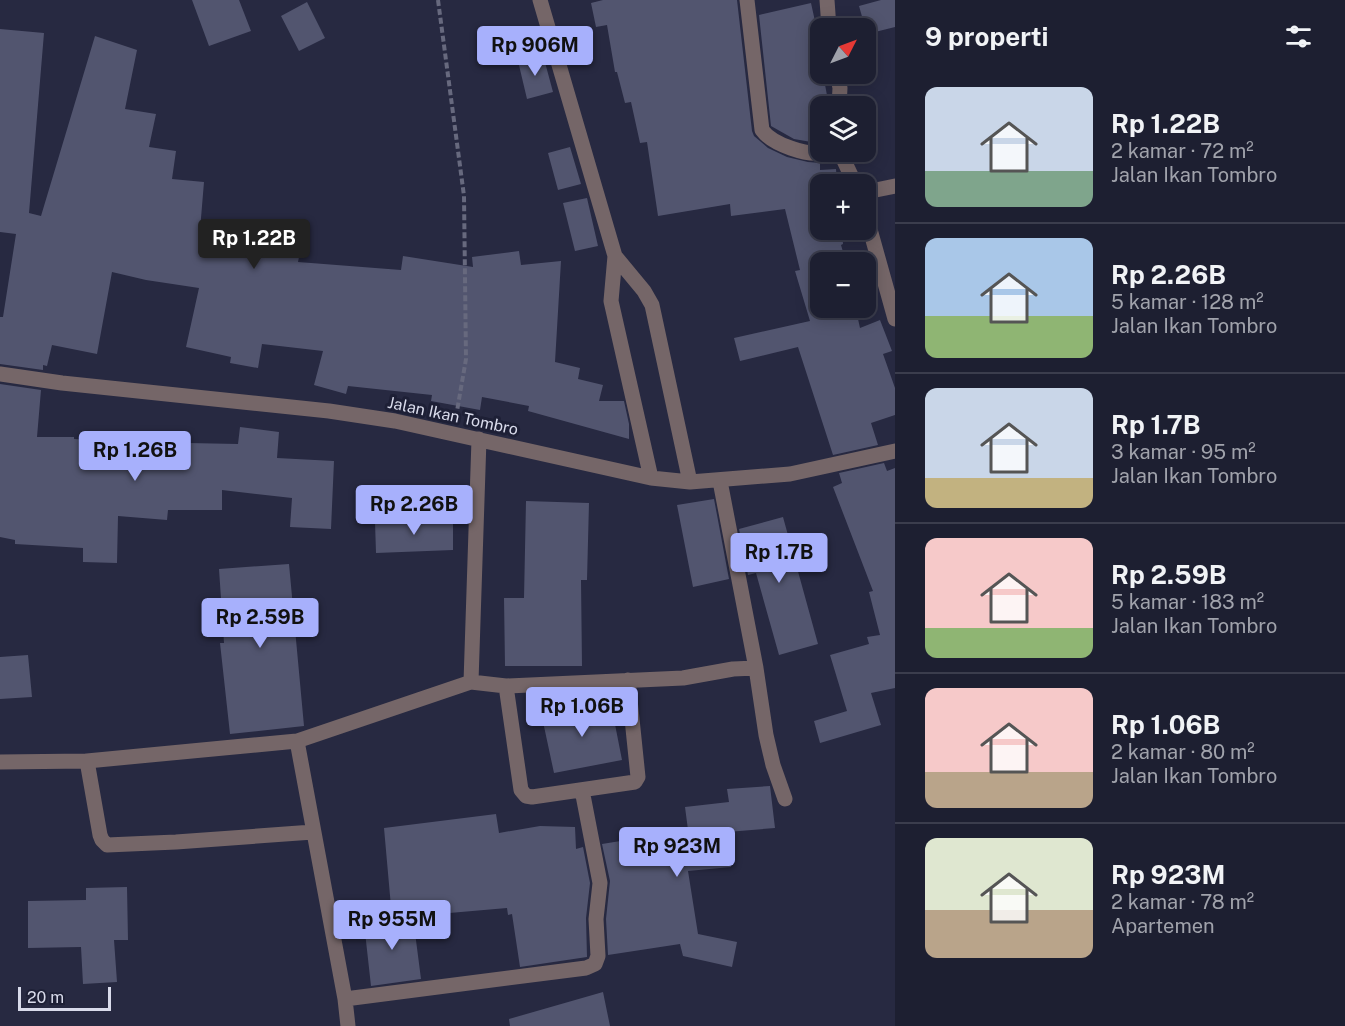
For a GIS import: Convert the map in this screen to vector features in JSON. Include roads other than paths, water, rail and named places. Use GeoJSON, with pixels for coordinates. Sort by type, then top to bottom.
{"type":"FeatureCollection","features":[{"type":"Feature","properties":{"kind":"street"},"geometry":{"type":"LineString","coordinates":[[540,0],[615,256],[611,301],[651,478]]}},
{"type":"Feature","properties":{"kind":"street"},"geometry":{"type":"LineString","coordinates":[[747,0],[762,130],[775,142],[810,153]]}},
{"type":"Feature","properties":{"kind":"street"},"geometry":{"type":"LineString","coordinates":[[827,0],[828,18]]}},
{"type":"Feature","properties":{"kind":"street"},"geometry":{"type":"LineString","coordinates":[[876,190],[895,186]]}},
{"type":"Feature","properties":{"kind":"street"},"geometry":{"type":"LineString","coordinates":[[873,240],[895,319]]}},
{"type":"Feature","properties":{"kind":"street"},"geometry":{"type":"LineString","coordinates":[[615,256],[644,291],[652,305],[690,482]]}},
{"type":"Feature","properties":{"kind":"street","name":"Jalan Ikan Tombro"},"geometry":{"type":"LineString","coordinates":[[0,374],[328,411],[395,421],[651,478],[690,482],[790,474],[895,451]]}},
{"type":"Feature","properties":{"kind":"street"},"geometry":{"type":"LineString","coordinates":[[471,682],[479,439]]}},
{"type":"Feature","properties":{"kind":"street"},"geometry":{"type":"LineString","coordinates":[[720,481],[756,668],[766,735],[773,765],[785,799]]}},
{"type":"Feature","properties":{"kind":"street"},"geometry":{"type":"LineString","coordinates":[[0,762],[87,761],[297,741],[471,682],[506,686],[683,678],[734,669],[756,668]]}},
{"type":"Feature","properties":{"kind":"street"},"geometry":{"type":"LineString","coordinates":[[506,686],[522,792],[532,797],[635,782],[638,777],[627,680]]}},
{"type":"Feature","properties":{"kind":"street"},"geometry":{"type":"LineString","coordinates":[[297,741],[345,999],[348,1026]]}},
{"type":"Feature","properties":{"kind":"street"},"geometry":{"type":"LineString","coordinates":[[87,761],[100,835],[107,844],[176,842],[313,832]]}},
{"type":"Feature","properties":{"kind":"street"},"geometry":{"type":"LineString","coordinates":[[345,999],[586,968],[595,964],[598,956],[596,919],[600,883],[582,790]]}}]}
